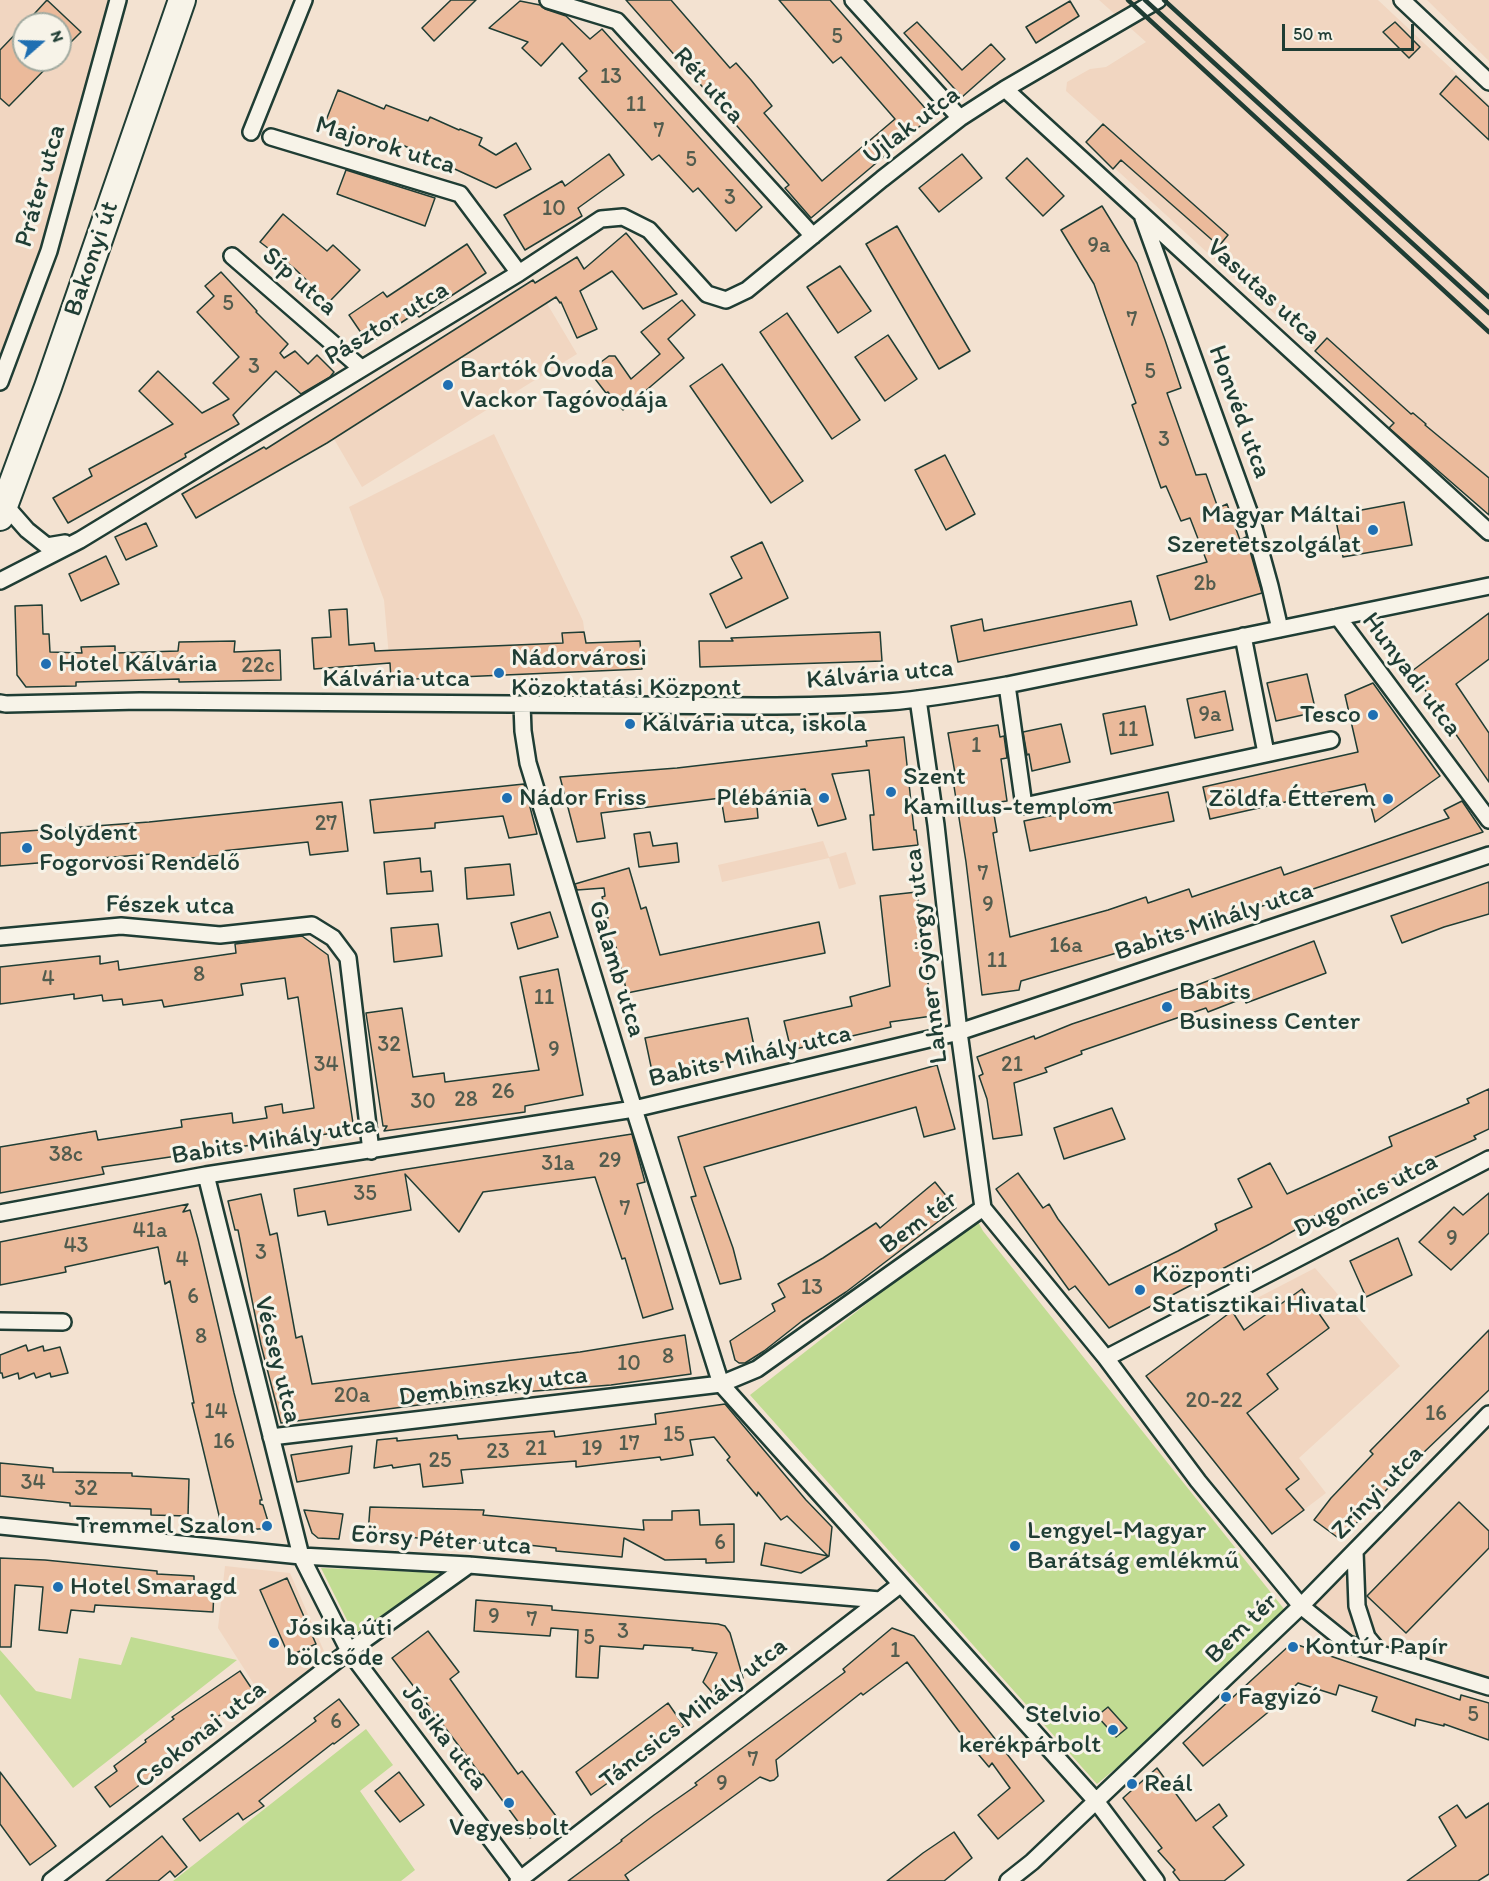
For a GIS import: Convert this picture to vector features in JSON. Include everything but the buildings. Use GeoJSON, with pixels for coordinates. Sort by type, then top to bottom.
{"type":"FeatureCollection","features":[{"type":"Feature","properties":{"kind":"main road","name":"Bakonyi út"},"geometry":{"type":"LineString","coordinates":[[2,511],[48,387],[182,0]]}},
{"type":"Feature","properties":{"kind":"street","name":"Práter utca"},"geometry":{"type":"LineString","coordinates":[[0,382],[50,251],[118,0]]}},
{"type":"Feature","properties":{"kind":"street"},"geometry":{"type":"LineString","coordinates":[[251,132],[304,0]]}},
{"type":"Feature","properties":{"kind":"street","name":"Rét utca"},"geometry":{"type":"LineString","coordinates":[[548,0],[617,21],[813,236]]}},
{"type":"Feature","properties":{"kind":"street"},"geometry":{"type":"LineString","coordinates":[[853,0],[960,118]]}},
{"type":"Feature","properties":{"kind":"street","name":"Újlak utca"},"geometry":{"type":"LineString","coordinates":[[707,294],[726,300],[747,290],[960,118],[1005,89],[1158,0]]}},
{"type":"Feature","properties":{"kind":"street"},"geometry":{"type":"LineString","coordinates":[[1402,0],[1489,82]]}},
{"type":"Feature","properties":{"kind":"street","name":"Vasutas utca"},"geometry":{"type":"LineString","coordinates":[[1005,89],[1489,532]]}},
{"type":"Feature","properties":{"kind":"street","name":"Majorok utca"},"geometry":{"type":"LineString","coordinates":[[271,137],[460,194],[519,273]]}},
{"type":"Feature","properties":{"kind":"street","name":"Honvéd utca"},"geometry":{"type":"LineString","coordinates":[[1142,215],[1251,517],[1280,629]]}},
{"type":"Feature","properties":{"kind":"street","name":"Pásztor utca"},"geometry":{"type":"LineString","coordinates":[[0,581],[80,540],[519,273],[600,219],[622,217],[648,230],[707,294]]}},
{"type":"Feature","properties":{"kind":"street","name":"Síp utca"},"geometry":{"type":"LineString","coordinates":[[232,256],[361,368]]}},
{"type":"Feature","properties":{"kind":"street","name":"Pásztor utca"},"geometry":{"type":"LineString","coordinates":[[2,511],[47,546],[80,540]]}},
{"type":"Feature","properties":{"kind":"street","name":"Kálvária utca"},"geometry":{"type":"LineString","coordinates":[[0,703],[140,701],[812,706],[918,699],[1008,686],[1489,586]]}},
{"type":"Feature","properties":{"kind":"street","name":"Hunyadi utca"},"geometry":{"type":"LineString","coordinates":[[1338,618],[1489,819]]}},
{"type":"Feature","properties":{"kind":"street"},"geometry":{"type":"LineString","coordinates":[[1243,636],[1266,753]]}},
{"type":"Feature","properties":{"kind":"street"},"geometry":{"type":"LineString","coordinates":[[1008,686],[1024,806],[1331,740]]}},
{"type":"Feature","properties":{"kind":"street","name":"Lahner György utca"},"geometry":{"type":"LineString","coordinates":[[918,699],[936,825],[959,1032],[983,1208]]}},
{"type":"Feature","properties":{"kind":"street","name":"Galamb utca"},"geometry":{"type":"LineString","coordinates":[[522,704],[528,763],[721,1384]]}},
{"type":"Feature","properties":{"kind":"street","name":"Babits Mihály utca"},"geometry":{"type":"LineString","coordinates":[[0,1213],[206,1175],[371,1151],[634,1108],[959,1032],[1489,855]]}},
{"type":"Feature","properties":{"kind":"street","name":"Fészek utca"},"geometry":{"type":"LineString","coordinates":[[0,937],[121,926],[220,935],[312,925],[333,938],[348,958],[371,1151]]}},
{"type":"Feature","properties":{"kind":"street","name":"Dugonics utca"},"geometry":{"type":"LineString","coordinates":[[1106,1358],[1489,1159]]}},
{"type":"Feature","properties":{"kind":"street","name":"Vécsey utca"},"geometry":{"type":"LineString","coordinates":[[206,1175],[301,1556]]}},
{"type":"Feature","properties":{"kind":"street","name":"Bem tér"},"geometry":{"type":"LineString","coordinates":[[721,1384],[757,1369],[983,1208],[1106,1358],[1198,1481],[1301,1606],[1032,1862],[1008,1881]]}},
{"type":"Feature","properties":{"kind":"street"},"geometry":{"type":"LineString","coordinates":[[0,1321],[63,1322]]}},
{"type":"Feature","properties":{"kind":"street"},"geometry":{"type":"LineString","coordinates":[[721,1384],[1096,1801],[1156,1881]]}},
{"type":"Feature","properties":{"kind":"street","name":"Dembinszky utca"},"geometry":{"type":"LineString","coordinates":[[271,1437],[721,1384]]}},
{"type":"Feature","properties":{"kind":"street","name":"Zrínyi utca"},"geometry":{"type":"LineString","coordinates":[[1301,1606],[1489,1413]]}},
{"type":"Feature","properties":{"kind":"street","name":"Eörsy Péter utca"},"geometry":{"type":"LineString","coordinates":[[0,1526],[301,1556],[469,1565],[880,1600]]}},
{"type":"Feature","properties":{"kind":"street"},"geometry":{"type":"LineString","coordinates":[[1355,1551],[1357,1606],[1367,1637],[1381,1654]]}},
{"type":"Feature","properties":{"kind":"street","name":"Jósika utca"},"geometry":{"type":"LineString","coordinates":[[301,1556],[349,1651],[520,1880]]}},
{"type":"Feature","properties":{"kind":"street","name":"Csokonai utca"},"geometry":{"type":"LineString","coordinates":[[51,1881],[349,1651],[469,1565]]}},
{"type":"Feature","properties":{"kind":"street","name":"Táncsics Mihály utca"},"geometry":{"type":"LineString","coordinates":[[520,1880],[901,1584]]}},
{"type":"Feature","properties":{"kind":"street"},"geometry":{"type":"LineString","coordinates":[[1301,1606],[1348,1644],[1489,1687]]}},
{"type":"Feature","properties":{"kind":"shaded area"},"geometry":{"type":"Polygon","coordinates":[[[0,0],[109,0],[21,322],[0,362],[0,0]]]}},
{"type":"Feature","properties":{"kind":"shaded area"},"geometry":{"type":"Polygon","coordinates":[[[1099,0],[1378,0],[1489,104],[1489,515],[1388,429],[1392,421],[1086,142],[1103,124],[1066,91],[1067,82],[1090,69],[1106,67],[1146,42],[1099,0]]]}},
{"type":"Feature","properties":{"kind":"shaded area"},"geometry":{"type":"Polygon","coordinates":[[[1427,0],[1489,0],[1489,61],[1427,0]]]}},
{"type":"Feature","properties":{"kind":"shaded area","name":"Bartók Óvoda Vackor Tagóvodája"},"geometry":{"type":"Polygon","coordinates":[[[533,280],[577,354],[362,487],[320,415],[533,280]]]}},
{"type":"Feature","properties":{"kind":"shaded area","name":"Nádorvárosi Közoktatási Központ"},"geometry":{"type":"Polygon","coordinates":[[[494,434],[583,621],[586,643],[640,641],[642,669],[391,680],[384,600],[349,507],[494,434]]]}},
{"type":"Feature","properties":{"kind":"shaded area"},"geometry":{"type":"Polygon","coordinates":[[[823,841],[829,857],[846,852],[856,884],[839,889],[829,858],[722,882],[718,865],[823,841]]]}},
{"type":"Feature","properties":{"kind":"shaded area"},"geometry":{"type":"Polygon","coordinates":[[[1315,1268],[1400,1366],[1299,1458],[1326,1493],[1272,1534],[1146,1376],[1232,1311],[1315,1268]]]}},
{"type":"Feature","properties":{"kind":"shaded area"},"geometry":{"type":"Polygon","coordinates":[[[1489,1414],[1489,1687],[1348,1644],[1301,1606],[1489,1414]]]}},
{"type":"Feature","properties":{"kind":"shaded area","name":"Jósika úti bölcsőde"},"geometry":{"type":"Polygon","coordinates":[[[225,1566],[290,1573],[327,1658],[266,1703],[218,1628],[225,1566]]]}},
{"type":"Feature","properties":{"kind":"green space"},"geometry":{"type":"Polygon","coordinates":[[[976,1218],[983,1231],[1288,1614],[1149,1741],[1097,1784],[750,1395],[976,1218]]]}},
{"type":"Feature","properties":{"kind":"green space"},"geometry":{"type":"Polygon","coordinates":[[[321,1568],[445,1573],[354,1634],[321,1568]]]}},
{"type":"Feature","properties":{"kind":"green space"},"geometry":{"type":"Polygon","coordinates":[[[131,1637],[237,1660],[73,1788],[0,1694],[0,1650],[36,1691],[71,1699],[79,1658],[121,1665],[131,1637]]]}},
{"type":"Feature","properties":{"kind":"green space"},"geometry":{"type":"Polygon","coordinates":[[[366,1729],[393,1765],[360,1791],[415,1870],[401,1881],[173,1881],[366,1729]]]}},
{"type":"Feature","properties":{"kind":"railway"},"geometry":{"type":"LineString","coordinates":[[1128,0],[1489,332]]}},
{"type":"Feature","properties":{"kind":"railway"},"geometry":{"type":"LineString","coordinates":[[1145,0],[1489,313]]}},
{"type":"Feature","properties":{"kind":"railway"},"geometry":{"type":"LineString","coordinates":[[1164,0],[1489,297]]}},
{"type":"Feature","properties":{"kind":"place","name":"Bartók Óvoda Vackor Tagóvodája"},"geometry":{"type":"Point","coordinates":[448,385]}},
{"type":"Feature","properties":{"kind":"place","name":"Magyar Máltai Szeretetszolgálat"},"geometry":{"type":"Point","coordinates":[1373,530]}},
{"type":"Feature","properties":{"kind":"place","name":"Hotel Kálvária"},"geometry":{"type":"Point","coordinates":[46,664]}},
{"type":"Feature","properties":{"kind":"place","name":"Nádorvárosi Közoktatási Központ"},"geometry":{"type":"Point","coordinates":[499,673]}},
{"type":"Feature","properties":{"kind":"place","name":"Tesco"},"geometry":{"type":"Point","coordinates":[1373,715]}},
{"type":"Feature","properties":{"kind":"place","name":"Kálvária utca, iskola"},"geometry":{"type":"Point","coordinates":[630,724]}},
{"type":"Feature","properties":{"kind":"place","name":"Szent Kamillus-templom"},"geometry":{"type":"Point","coordinates":[891,792]}},
{"type":"Feature","properties":{"kind":"place","name":"Nádor Friss"},"geometry":{"type":"Point","coordinates":[507,798]}},
{"type":"Feature","properties":{"kind":"place","name":"Plébánia"},"geometry":{"type":"Point","coordinates":[824,798]}},
{"type":"Feature","properties":{"kind":"place","name":"Zöldfa Étterem"},"geometry":{"type":"Point","coordinates":[1388,799]}},
{"type":"Feature","properties":{"kind":"place","name":"Solydent Fogorvosi Rendelő"},"geometry":{"type":"Point","coordinates":[27,848]}},
{"type":"Feature","properties":{"kind":"place","name":"Babits Business Center"},"geometry":{"type":"Point","coordinates":[1167,1007]}},
{"type":"Feature","properties":{"kind":"place","name":"Központi Statisztikai Hivatal"},"geometry":{"type":"Point","coordinates":[1140,1290]}},
{"type":"Feature","properties":{"kind":"place","name":"Tremmel Szalon"},"geometry":{"type":"Point","coordinates":[267,1526]}},
{"type":"Feature","properties":{"kind":"place","name":"Lengyel-Magyar Barátság emlékmű"},"geometry":{"type":"Point","coordinates":[1015,1546]}},
{"type":"Feature","properties":{"kind":"place","name":"Hotel Smaragd"},"geometry":{"type":"Point","coordinates":[58,1587]}},
{"type":"Feature","properties":{"kind":"place","name":"Jósika úti bölcsőde"},"geometry":{"type":"Point","coordinates":[274,1643]}},
{"type":"Feature","properties":{"kind":"place","name":"Kontúr Papír"},"geometry":{"type":"Point","coordinates":[1293,1647]}},
{"type":"Feature","properties":{"kind":"place","name":"Fagyizó"},"geometry":{"type":"Point","coordinates":[1226,1697]}},
{"type":"Feature","properties":{"kind":"place","name":"Stelvio kerékpárbolt"},"geometry":{"type":"Point","coordinates":[1113,1730]}},
{"type":"Feature","properties":{"kind":"place","name":"Reál"},"geometry":{"type":"Point","coordinates":[1132,1784]}},
{"type":"Feature","properties":{"kind":"place","name":"Vegyesbolt"},"geometry":{"type":"Point","coordinates":[509,1803]}}]}
